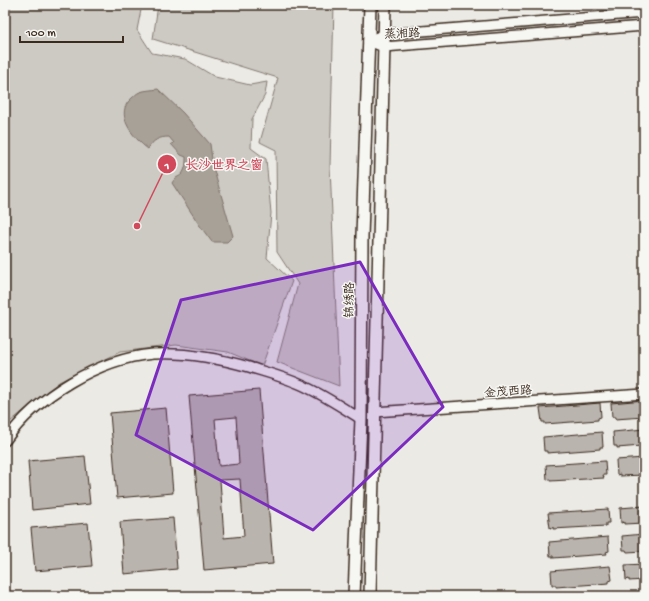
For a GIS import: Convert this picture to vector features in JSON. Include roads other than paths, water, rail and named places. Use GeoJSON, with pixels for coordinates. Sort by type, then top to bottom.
{"type":"FeatureCollection","features":[{"type":"Feature","properties":{"kind":"main road","name":"锦绣路"},"geometry":{"type":"LineString","coordinates":[[354,596],[361,419],[362,236],[370,5]]}},
{"type":"Feature","properties":{"kind":"main road"},"geometry":{"type":"LineString","coordinates":[[370,596],[385,5]]}},
{"type":"Feature","properties":{"kind":"street","name":"蒸湘路"},"geometry":{"type":"LineString","coordinates":[[368,41],[385,34],[644,13]]}},
{"type":"Feature","properties":{"kind":"street","name":"蒸湘路"},"geometry":{"type":"LineString","coordinates":[[368,41],[384,47],[644,26]]}},
{"type":"Feature","properties":{"kind":"street"},"geometry":{"type":"LineString","coordinates":[[5,441],[14,428],[46,399],[75,380],[97,369],[124,359],[153,354],[182,354],[224,360],[272,374],[306,387],[361,419]]}},
{"type":"Feature","properties":{"kind":"street","name":"金茂西路"},"geometry":{"type":"LineString","coordinates":[[374,412],[644,394]]}},
{"type":"Feature","properties":{"kind":"place","name":"长沙世界之窗"},"geometry":{"type":"Point","coordinates":[137,226]}}]}
